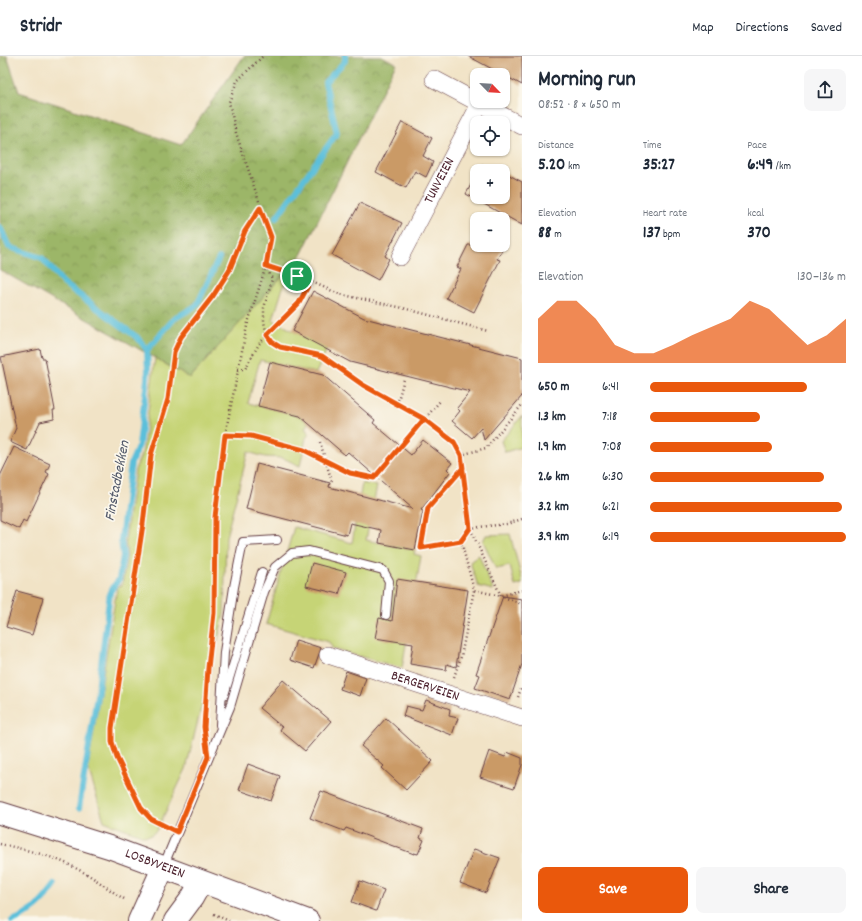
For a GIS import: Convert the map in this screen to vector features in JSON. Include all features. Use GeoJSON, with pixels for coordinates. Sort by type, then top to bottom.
{"type":"FeatureCollection","features":[{"type":"Feature","properties":{"kind":"main road","name":"LOSBYVEIEN"},"geometry":{"type":"LineString","coordinates":[[0,813],[84,839],[308,921]]}},
{"type":"Feature","properties":{"kind":"main road"},"geometry":{"type":"LineString","coordinates":[[139,921],[163,868]]}},
{"type":"Feature","properties":{"kind":"main road"},"geometry":{"type":"LineString","coordinates":[[175,921],[192,898],[201,882]]}},
{"type":"Feature","properties":{"kind":"street"},"geometry":{"type":"LineString","coordinates":[[434,79],[470,99]]}},
{"type":"Feature","properties":{"kind":"street","name":"TUNVEIEN"},"geometry":{"type":"LineString","coordinates":[[400,257],[478,108]]}},
{"type":"Feature","properties":{"kind":"street"},"geometry":{"type":"LineString","coordinates":[[488,108],[522,126]]}},
{"type":"Feature","properties":{"kind":"street","name":"BERGERVEIEN"},"geometry":{"type":"LineString","coordinates":[[328,655],[522,718]]}},
{"type":"Feature","properties":{"kind":"lane"},"geometry":{"type":"LineString","coordinates":[[219,732],[224,652],[234,587],[243,542],[277,540]]}},
{"type":"Feature","properties":{"kind":"lane"},"geometry":{"type":"LineString","coordinates":[[163,868],[236,689],[269,578],[275,567],[292,553],[309,551],[383,570],[389,580],[386,615]]}},
{"type":"Feature","properties":{"kind":"lane"},"geometry":{"type":"LineString","coordinates":[[221,704],[262,572]]}},
{"type":"Feature","properties":{"kind":"path"},"geometry":{"type":"LineString","coordinates":[[213,621],[215,517],[225,435],[247,326],[266,266],[271,237],[236,133],[229,102],[237,81],[263,56]]}},
{"type":"Feature","properties":{"kind":"path"},"geometry":{"type":"LineString","coordinates":[[177,832],[151,819],[141,808],[117,758],[112,742],[112,728],[143,524],[151,455],[168,399],[174,352],[181,337],[213,296],[229,271],[245,231],[260,208]]}},
{"type":"Feature","properties":{"kind":"path"},"geometry":{"type":"LineString","coordinates":[[266,266],[297,276],[339,294],[410,310],[488,331]]}},
{"type":"Feature","properties":{"kind":"path"},"geometry":{"type":"LineString","coordinates":[[266,266],[272,279],[264,308],[264,322],[267,335],[272,342],[280,347],[322,356],[363,385],[424,419],[454,442],[461,455],[470,528],[501,596]]}},
{"type":"Feature","properties":{"kind":"path"},"geometry":{"type":"LineString","coordinates":[[238,369],[245,369],[259,344],[299,303],[308,286],[297,276]]}},
{"type":"Feature","properties":{"kind":"path"},"geometry":{"type":"LineString","coordinates":[[397,404],[404,379]]}},
{"type":"Feature","properties":{"kind":"path"},"geometry":{"type":"LineString","coordinates":[[225,435],[251,436],[304,450],[350,473],[374,478],[441,400]]}},
{"type":"Feature","properties":{"kind":"path"},"geometry":{"type":"LineString","coordinates":[[461,455],[486,448],[522,405]]}},
{"type":"Feature","properties":{"kind":"path"},"geometry":{"type":"LineString","coordinates":[[320,442],[332,482]]}},
{"type":"Feature","properties":{"kind":"path"},"geometry":{"type":"LineString","coordinates":[[463,468],[428,508],[421,548],[461,541],[470,528],[507,524],[522,520]]}},
{"type":"Feature","properties":{"kind":"path"},"geometry":{"type":"LineString","coordinates":[[453,680],[461,657],[474,590],[461,541]]}},
{"type":"Feature","properties":{"kind":"path"},"geometry":{"type":"LineString","coordinates":[[474,590],[501,596],[522,604]]}},
{"type":"Feature","properties":{"kind":"path"},"geometry":{"type":"LineString","coordinates":[[501,596],[522,590]]}},
{"type":"Feature","properties":{"kind":"path"},"geometry":{"type":"LineString","coordinates":[[518,699],[522,686]]}},
{"type":"Feature","properties":{"kind":"path"},"geometry":{"type":"LineString","coordinates":[[0,844],[51,858],[79,869],[128,902]]}},
{"type":"Feature","properties":{"kind":"path"},"geometry":{"type":"LineString","coordinates":[[214,914],[229,921]]}},
{"type":"Feature","properties":{"kind":"green space"},"geometry":{"type":"Polygon","coordinates":[[[0,56],[7,56],[19,92],[181,145],[244,56],[381,56],[396,63],[301,255],[190,378],[0,270],[0,56]]]}},
{"type":"Feature","properties":{"kind":"green space"},"geometry":{"type":"Polygon","coordinates":[[[282,276],[298,283],[297,286],[284,284],[273,320],[327,349],[316,373],[260,360],[248,403],[300,416],[308,423],[305,428],[309,434],[306,438],[300,466],[283,458],[265,457],[248,452],[226,537],[224,614],[186,769],[157,830],[151,835],[144,836],[104,821],[88,768],[117,588],[122,585],[127,556],[125,541],[135,470],[143,450],[155,358],[190,378],[282,276]]]}},
{"type":"Feature","properties":{"kind":"green space"},"geometry":{"type":"Polygon","coordinates":[[[522,416],[522,447],[505,452],[501,441],[522,416]]]}},
{"type":"Feature","properties":{"kind":"green space"},"geometry":{"type":"Polygon","coordinates":[[[362,483],[377,486],[366,540],[415,550],[414,554],[421,556],[402,668],[333,649],[329,642],[266,624],[294,527],[352,543],[362,483]]]}},
{"type":"Feature","properties":{"kind":"green space"},"geometry":{"type":"Polygon","coordinates":[[[510,534],[522,580],[522,584],[515,586],[510,566],[496,569],[483,541],[486,535],[510,534]]]}},
{"type":"Feature","properties":{"kind":"green space"},"geometry":{"type":"Polygon","coordinates":[[[479,555],[493,590],[478,586],[470,562],[479,555]]]}},
{"type":"Feature","properties":{"kind":"building"},"geometry":{"type":"Polygon","coordinates":[[[468,56],[522,56],[522,85],[510,79],[510,68],[490,68],[468,56]]]}},
{"type":"Feature","properties":{"kind":"building"},"geometry":{"type":"Polygon","coordinates":[[[402,122],[432,138],[423,156],[433,162],[426,177],[415,171],[406,188],[376,172],[402,122]]]}},
{"type":"Feature","properties":{"kind":"building"},"geometry":{"type":"Polygon","coordinates":[[[510,175],[522,182],[522,225],[510,218],[510,212],[499,212],[484,204],[510,204],[510,175]]]}},
{"type":"Feature","properties":{"kind":"building"},"geometry":{"type":"Polygon","coordinates":[[[470,186],[470,196],[466,194],[470,186]]]}},
{"type":"Feature","properties":{"kind":"building"},"geometry":{"type":"Polygon","coordinates":[[[360,203],[402,223],[385,256],[389,259],[378,280],[332,255],[360,203]]]}},
{"type":"Feature","properties":{"kind":"building"},"geometry":{"type":"Polygon","coordinates":[[[468,245],[470,245],[470,252],[501,252],[497,259],[500,260],[474,312],[446,298],[461,269],[457,267],[468,245]]]}},
{"type":"Feature","properties":{"kind":"building"},"geometry":{"type":"Polygon","coordinates":[[[313,291],[364,318],[522,358],[522,396],[484,440],[481,428],[472,438],[452,421],[460,411],[457,408],[470,392],[350,362],[292,331],[313,291]]]}},
{"type":"Feature","properties":{"kind":"building"},"geometry":{"type":"Polygon","coordinates":[[[40,349],[42,358],[45,358],[55,410],[53,410],[54,419],[40,422],[27,450],[10,442],[16,428],[1,357],[40,349]]]}},
{"type":"Feature","properties":{"kind":"building"},"geometry":{"type":"Polygon","coordinates":[[[270,362],[323,375],[375,420],[373,423],[411,455],[423,440],[452,463],[447,469],[450,472],[421,510],[423,511],[415,550],[379,543],[381,530],[350,523],[347,535],[246,509],[257,464],[330,483],[329,487],[413,509],[348,452],[345,455],[300,416],[258,406],[270,362]]]}},
{"type":"Feature","properties":{"kind":"building"},"geometry":{"type":"Polygon","coordinates":[[[14,447],[50,464],[46,472],[49,474],[26,522],[23,520],[19,529],[0,520],[0,476],[14,447]]]}},
{"type":"Feature","properties":{"kind":"building"},"geometry":{"type":"Polygon","coordinates":[[[312,563],[346,572],[339,594],[306,586],[312,563]]]}},
{"type":"Feature","properties":{"kind":"building"},"geometry":{"type":"Polygon","coordinates":[[[397,579],[468,590],[456,667],[447,664],[446,670],[410,664],[413,644],[375,638],[379,618],[392,621],[397,579]]]}},
{"type":"Feature","properties":{"kind":"building"},"geometry":{"type":"Polygon","coordinates":[[[17,591],[43,598],[32,635],[6,627],[17,591]]]}},
{"type":"Feature","properties":{"kind":"building"},"geometry":{"type":"Polygon","coordinates":[[[503,596],[522,599],[522,664],[510,700],[475,688],[480,675],[476,674],[503,596]]]}},
{"type":"Feature","properties":{"kind":"building"},"geometry":{"type":"Polygon","coordinates":[[[296,640],[321,648],[314,668],[290,660],[296,640]]]}},
{"type":"Feature","properties":{"kind":"building"},"geometry":{"type":"Polygon","coordinates":[[[346,671],[366,678],[360,696],[340,689],[346,671]]]}},
{"type":"Feature","properties":{"kind":"building"},"geometry":{"type":"Polygon","coordinates":[[[283,680],[331,721],[305,751],[280,730],[282,727],[259,708],[283,680]]]}},
{"type":"Feature","properties":{"kind":"building"},"geometry":{"type":"Polygon","coordinates":[[[426,700],[450,709],[449,716],[458,718],[452,735],[403,716],[406,706],[422,710],[426,700]]]}},
{"type":"Feature","properties":{"kind":"building"},"geometry":{"type":"Polygon","coordinates":[[[386,718],[433,761],[406,790],[382,768],[384,766],[361,746],[386,718]]]}},
{"type":"Feature","properties":{"kind":"building"},"geometry":{"type":"Polygon","coordinates":[[[489,751],[505,757],[507,752],[522,758],[522,765],[514,788],[480,777],[489,751]]]}},
{"type":"Feature","properties":{"kind":"building"},"geometry":{"type":"Polygon","coordinates":[[[248,764],[280,776],[271,801],[239,790],[248,764]]]}},
{"type":"Feature","properties":{"kind":"building"},"geometry":{"type":"Polygon","coordinates":[[[321,791],[423,829],[420,838],[424,840],[418,854],[414,854],[346,828],[344,831],[310,818],[321,791]]]}},
{"type":"Feature","properties":{"kind":"building"},"geometry":{"type":"Polygon","coordinates":[[[474,849],[500,858],[486,893],[460,883],[474,849]]]}},
{"type":"Feature","properties":{"kind":"building"},"geometry":{"type":"Polygon","coordinates":[[[360,881],[384,890],[376,911],[352,902],[360,881]]]}},
{"type":"Feature","properties":{"kind":"waterway"},"geometry":{"type":"LineString","coordinates":[[276,218],[337,133],[325,82],[345,61],[345,56]]}},
{"type":"Feature","properties":{"kind":"waterway","name":"Finstadbekken"},"geometry":{"type":"LineString","coordinates":[[0,227],[9,247],[42,258],[63,283],[138,338],[147,350],[148,371],[139,445],[131,463],[121,540],[123,556],[119,579],[110,592],[98,689],[79,808]]}},
{"type":"Feature","properties":{"kind":"waterway"},"geometry":{"type":"LineString","coordinates":[[147,350],[174,319],[197,305],[219,258]]}},
{"type":"Feature","properties":{"kind":"waterway"},"geometry":{"type":"LineString","coordinates":[[12,921],[26,914],[37,906],[55,885]]}},
{"type":"Feature","properties":{"kind":"route"},"geometry":{"type":"LineString","coordinates":[[297,276],[266,266],[271,237],[260,208],[245,231],[229,271],[213,296],[181,337],[174,352],[168,399],[151,455],[143,524],[112,728],[112,742],[117,758],[141,808],[151,819],[177,832],[208,757],[204,727],[214,613],[215,517],[225,435],[251,436],[304,450],[350,473],[374,478],[424,419],[454,442],[461,455],[470,528],[461,541],[421,548],[428,508],[463,468],[461,455],[454,442],[424,419],[363,385],[322,356],[280,347],[272,342],[267,335],[299,303],[308,286],[297,276]]}}]}
